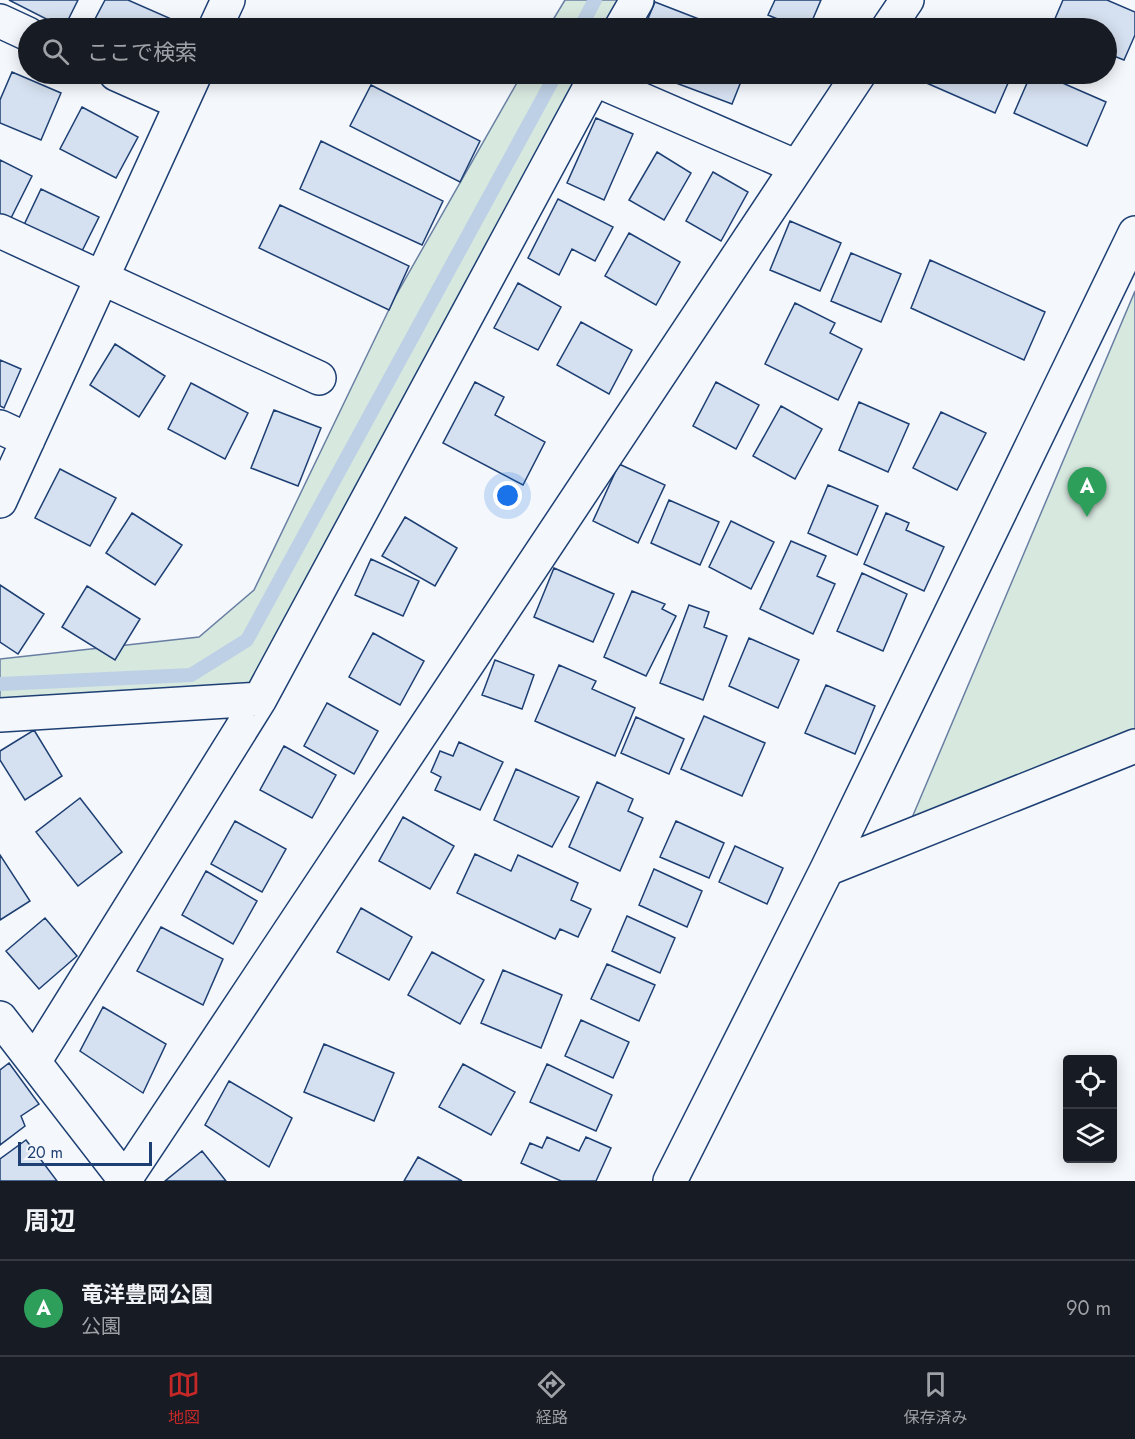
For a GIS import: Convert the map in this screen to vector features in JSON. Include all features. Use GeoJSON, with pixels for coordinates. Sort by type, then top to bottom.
{"type":"FeatureCollection","features":[{"type":"Feature","properties":{"kind":"street"},"geometry":{"type":"LineString","coordinates":[[220,18],[228,0]]}},
{"type":"Feature","properties":{"kind":"street"},"geometry":{"type":"LineString","coordinates":[[626,18],[636,0]]}},
{"type":"Feature","properties":{"kind":"street"},"geometry":{"type":"LineString","coordinates":[[895,18],[907,0]]}},
{"type":"Feature","properties":{"kind":"street"},"geometry":{"type":"LineString","coordinates":[[0,21],[18,29]]}},
{"type":"Feature","properties":{"kind":"street"},"geometry":{"type":"LineString","coordinates":[[138,84],[181,103]]}},
{"type":"Feature","properties":{"kind":"street"},"geometry":{"type":"LineString","coordinates":[[0,501],[14,434],[103,280],[190,84]]}},
{"type":"Feature","properties":{"kind":"street"},"geometry":{"type":"LineString","coordinates":[[34,1062],[260,699],[591,84]]}},
{"type":"Feature","properties":{"kind":"street"},"geometry":{"type":"LineString","coordinates":[[613,84],[797,167]]}},
{"type":"Feature","properties":{"kind":"street"},"geometry":{"type":"LineString","coordinates":[[0,1018],[125,1180],[852,84]]}},
{"type":"Feature","properties":{"kind":"street"},"geometry":{"type":"LineString","coordinates":[[0,231],[319,378]]}},
{"type":"Feature","properties":{"kind":"street"},"geometry":{"type":"LineString","coordinates":[[670,1181],[827,869],[1135,233]]}},
{"type":"Feature","properties":{"kind":"street"},"geometry":{"type":"LineString","coordinates":[[0,715],[260,699]]}},
{"type":"Feature","properties":{"kind":"street"},"geometry":{"type":"LineString","coordinates":[[827,869],[1135,746]]}},
{"type":"Feature","properties":{"kind":"shaded area"},"geometry":{"type":"Polygon","coordinates":[[[565,0],[630,0],[619,18],[554,18],[565,0]]]}},
{"type":"Feature","properties":{"kind":"shaded area"},"geometry":{"type":"Polygon","coordinates":[[[516,84],[581,84],[250,714],[0,721],[0,659],[199,637],[254,590],[395,297],[516,84]]]}},
{"type":"Feature","properties":{"kind":"shaded area"},"geometry":{"type":"Polygon","coordinates":[[[1135,291],[1135,742],[903,839],[1135,291]]]}},
{"type":"Feature","properties":{"kind":"building"},"geometry":{"type":"Polygon","coordinates":[[[9,0],[78,0],[69,18],[44,18],[9,0]]]}},
{"type":"Feature","properties":{"kind":"building"},"geometry":{"type":"Polygon","coordinates":[[[105,0],[128,0],[169,18],[96,18],[105,0]]]}},
{"type":"Feature","properties":{"kind":"building"},"geometry":{"type":"Polygon","coordinates":[[[775,0],[821,0],[813,18],[775,18],[768,15],[775,0]]]}},
{"type":"Feature","properties":{"kind":"building"},"geometry":{"type":"Polygon","coordinates":[[[1063,0],[1107,0],[1135,12],[1135,35],[1124,60],[1117,57],[1117,18],[1055,18],[1063,0]]]}},
{"type":"Feature","properties":{"kind":"building"},"geometry":{"type":"Polygon","coordinates":[[[655,2],[696,18],[648,18],[655,2]]]}},
{"type":"Feature","properties":{"kind":"building"},"geometry":{"type":"Polygon","coordinates":[[[12,72],[18,75],[18,84],[40,84],[61,93],[41,140],[0,123],[0,100],[12,72]]]}},
{"type":"Feature","properties":{"kind":"building"},"geometry":{"type":"Polygon","coordinates":[[[679,84],[740,84],[732,104],[679,84]]]}},
{"type":"Feature","properties":{"kind":"building"},"geometry":{"type":"Polygon","coordinates":[[[929,84],[1008,84],[995,113],[929,84]]]}},
{"type":"Feature","properties":{"kind":"building"},"geometry":{"type":"Polygon","coordinates":[[[1027,84],[1065,84],[1106,102],[1087,146],[1014,113],[1027,84]]]}},
{"type":"Feature","properties":{"kind":"building"},"geometry":{"type":"Polygon","coordinates":[[[371,85],[480,141],[460,182],[350,126],[371,85]]]}},
{"type":"Feature","properties":{"kind":"building"},"geometry":{"type":"Polygon","coordinates":[[[82,107],[138,137],[116,178],[60,149],[82,107]]]}},
{"type":"Feature","properties":{"kind":"building"},"geometry":{"type":"Polygon","coordinates":[[[596,118],[633,134],[604,200],[567,183],[596,118]]]}},
{"type":"Feature","properties":{"kind":"building"},"geometry":{"type":"Polygon","coordinates":[[[321,141],[443,201],[422,245],[300,189],[321,141]]]}},
{"type":"Feature","properties":{"kind":"building"},"geometry":{"type":"Polygon","coordinates":[[[657,152],[691,173],[664,220],[629,200],[657,152]]]}},
{"type":"Feature","properties":{"kind":"building"},"geometry":{"type":"Polygon","coordinates":[[[0,160],[32,176],[9,222],[0,217],[0,160]]]}},
{"type":"Feature","properties":{"kind":"building"},"geometry":{"type":"Polygon","coordinates":[[[713,172],[748,192],[721,241],[686,221],[713,172]]]}},
{"type":"Feature","properties":{"kind":"building"},"geometry":{"type":"Polygon","coordinates":[[[41,189],[99,217],[80,255],[23,227],[41,189]]]}},
{"type":"Feature","properties":{"kind":"building"},"geometry":{"type":"Polygon","coordinates":[[[558,199],[613,227],[595,261],[572,249],[559,275],[528,258],[558,199]]]}},
{"type":"Feature","properties":{"kind":"building"},"geometry":{"type":"Polygon","coordinates":[[[280,205],[409,266],[389,310],[259,248],[280,205]]]}},
{"type":"Feature","properties":{"kind":"building"},"geometry":{"type":"Polygon","coordinates":[[[790,221],[841,243],[820,291],[770,270],[790,221]]]}},
{"type":"Feature","properties":{"kind":"building"},"geometry":{"type":"Polygon","coordinates":[[[629,233],[680,262],[656,305],[605,276],[629,233]]]}},
{"type":"Feature","properties":{"kind":"building"},"geometry":{"type":"Polygon","coordinates":[[[851,253],[901,274],[881,322],[831,301],[851,253]]]}},
{"type":"Feature","properties":{"kind":"building"},"geometry":{"type":"Polygon","coordinates":[[[930,260],[1045,312],[1024,360],[911,308],[930,260]]]}},
{"type":"Feature","properties":{"kind":"building"},"geometry":{"type":"Polygon","coordinates":[[[518,283],[561,307],[538,350],[494,328],[518,283]]]}},
{"type":"Feature","properties":{"kind":"building"},"geometry":{"type":"Polygon","coordinates":[[[795,303],[835,323],[830,333],[862,349],[838,400],[765,364],[795,303]]]}},
{"type":"Feature","properties":{"kind":"building"},"geometry":{"type":"Polygon","coordinates":[[[581,322],[632,350],[609,394],[557,365],[581,322]]]}},
{"type":"Feature","properties":{"kind":"building"},"geometry":{"type":"Polygon","coordinates":[[[115,344],[165,376],[139,417],[90,385],[115,344]]]}},
{"type":"Feature","properties":{"kind":"building"},"geometry":{"type":"Polygon","coordinates":[[[0,360],[21,369],[4,408],[0,406],[0,360]]]}},
{"type":"Feature","properties":{"kind":"building"},"geometry":{"type":"Polygon","coordinates":[[[475,382],[504,397],[495,415],[545,442],[523,485],[443,443],[475,382]]]}},
{"type":"Feature","properties":{"kind":"building"},"geometry":{"type":"Polygon","coordinates":[[[716,382],[759,405],[736,449],[693,426],[716,382]]]}},
{"type":"Feature","properties":{"kind":"building"},"geometry":{"type":"Polygon","coordinates":[[[191,383],[248,413],[225,459],[168,429],[191,383]]]}},
{"type":"Feature","properties":{"kind":"building"},"geometry":{"type":"Polygon","coordinates":[[[859,402],[909,424],[888,472],[839,450],[859,402]]]}},
{"type":"Feature","properties":{"kind":"building"},"geometry":{"type":"Polygon","coordinates":[[[781,406],[822,429],[795,479],[753,456],[781,406]]]}},
{"type":"Feature","properties":{"kind":"building"},"geometry":{"type":"Polygon","coordinates":[[[274,410],[321,428],[298,486],[251,468],[274,410]]]}},
{"type":"Feature","properties":{"kind":"building"},"geometry":{"type":"Polygon","coordinates":[[[941,412],[986,433],[957,490],[913,468],[941,412]]]}},
{"type":"Feature","properties":{"kind":"building"},"geometry":{"type":"Polygon","coordinates":[[[619,464],[665,485],[638,543],[593,521],[619,464]]]}},
{"type":"Feature","properties":{"kind":"building"},"geometry":{"type":"Polygon","coordinates":[[[60,469],[116,498],[90,546],[35,518],[60,469]]]}},
{"type":"Feature","properties":{"kind":"building"},"geometry":{"type":"Polygon","coordinates":[[[828,485],[878,506],[857,555],[808,533],[828,485]]]}},
{"type":"Feature","properties":{"kind":"building"},"geometry":{"type":"Polygon","coordinates":[[[669,500],[719,522],[700,565],[651,543],[669,500]]]}},
{"type":"Feature","properties":{"kind":"building"},"geometry":{"type":"Polygon","coordinates":[[[132,513],[182,545],[155,585],[106,553],[132,513]]]}},
{"type":"Feature","properties":{"kind":"building"},"geometry":{"type":"Polygon","coordinates":[[[886,513],[909,523],[906,530],[944,547],[924,591],[864,564],[886,513]]]}},
{"type":"Feature","properties":{"kind":"building"},"geometry":{"type":"Polygon","coordinates":[[[405,517],[457,548],[435,586],[382,556],[405,517]]]}},
{"type":"Feature","properties":{"kind":"building"},"geometry":{"type":"Polygon","coordinates":[[[731,521],[774,542],[751,589],[709,567],[731,521]]]}},
{"type":"Feature","properties":{"kind":"building"},"geometry":{"type":"Polygon","coordinates":[[[791,541],[826,556],[817,576],[835,584],[813,634],[760,609],[791,541]]]}},
{"type":"Feature","properties":{"kind":"building"},"geometry":{"type":"Polygon","coordinates":[[[371,559],[419,581],[403,616],[355,595],[371,559]]]}},
{"type":"Feature","properties":{"kind":"building"},"geometry":{"type":"Polygon","coordinates":[[[554,568],[614,594],[593,642],[534,617],[554,568]]]}},
{"type":"Feature","properties":{"kind":"building"},"geometry":{"type":"Polygon","coordinates":[[[862,573],[907,594],[883,651],[837,631],[862,573]]]}},
{"type":"Feature","properties":{"kind":"building"},"geometry":{"type":"Polygon","coordinates":[[[0,585],[44,614],[18,654],[0,642],[0,585]]]}},
{"type":"Feature","properties":{"kind":"building"},"geometry":{"type":"Polygon","coordinates":[[[87,586],[140,619],[115,660],[62,627],[87,586]]]}},
{"type":"Feature","properties":{"kind":"building"},"geometry":{"type":"Polygon","coordinates":[[[632,591],[665,604],[662,609],[676,616],[646,676],[604,657],[632,591]]]}},
{"type":"Feature","properties":{"kind":"building"},"geometry":{"type":"Polygon","coordinates":[[[689,605],[709,612],[704,627],[727,636],[703,700],[660,683],[689,605]]]}},
{"type":"Feature","properties":{"kind":"building"},"geometry":{"type":"Polygon","coordinates":[[[373,633],[424,661],[400,705],[349,677],[373,633]]]}},
{"type":"Feature","properties":{"kind":"building"},"geometry":{"type":"Polygon","coordinates":[[[749,638],[799,660],[778,708],[729,686],[749,638]]]}},
{"type":"Feature","properties":{"kind":"building"},"geometry":{"type":"Polygon","coordinates":[[[495,660],[534,675],[522,709],[482,695],[495,660]]]}},
{"type":"Feature","properties":{"kind":"building"},"geometry":{"type":"Polygon","coordinates":[[[559,665],[596,681],[592,689],[635,708],[615,756],[535,721],[559,665]]]}},
{"type":"Feature","properties":{"kind":"building"},"geometry":{"type":"Polygon","coordinates":[[[826,685],[875,706],[855,754],[805,733],[826,685]]]}},
{"type":"Feature","properties":{"kind":"building"},"geometry":{"type":"Polygon","coordinates":[[[327,703],[378,731],[354,774],[304,746],[327,703]]]}},
{"type":"Feature","properties":{"kind":"building"},"geometry":{"type":"Polygon","coordinates":[[[704,716],[765,743],[742,796],[681,769],[704,716]]]}},
{"type":"Feature","properties":{"kind":"building"},"geometry":{"type":"Polygon","coordinates":[[[636,717],[684,739],[669,774],[621,753],[636,717]]]}},
{"type":"Feature","properties":{"kind":"building"},"geometry":{"type":"Polygon","coordinates":[[[34,730],[62,776],[25,800],[0,760],[0,751],[34,730]]]}},
{"type":"Feature","properties":{"kind":"building"},"geometry":{"type":"Polygon","coordinates":[[[459,742],[503,762],[480,810],[435,790],[441,777],[431,772],[440,751],[453,756],[459,742]]]}},
{"type":"Feature","properties":{"kind":"building"},"geometry":{"type":"Polygon","coordinates":[[[284,746],[336,775],[312,818],[260,790],[284,746]]]}},
{"type":"Feature","properties":{"kind":"building"},"geometry":{"type":"Polygon","coordinates":[[[516,769],[579,797],[552,847],[494,820],[516,769]]]}},
{"type":"Feature","properties":{"kind":"building"},"geometry":{"type":"Polygon","coordinates":[[[597,782],[633,799],[628,811],[643,818],[620,871],[569,847],[597,782]]]}},
{"type":"Feature","properties":{"kind":"building"},"geometry":{"type":"Polygon","coordinates":[[[80,798],[122,852],[78,886],[36,832],[80,798]]]}},
{"type":"Feature","properties":{"kind":"building"},"geometry":{"type":"Polygon","coordinates":[[[403,817],[454,846],[430,889],[379,861],[403,817]]]}},
{"type":"Feature","properties":{"kind":"building"},"geometry":{"type":"Polygon","coordinates":[[[235,821],[286,849],[262,892],[211,864],[235,821]]]}},
{"type":"Feature","properties":{"kind":"building"},"geometry":{"type":"Polygon","coordinates":[[[676,821],[724,843],[709,878],[660,857],[676,821]]]}},
{"type":"Feature","properties":{"kind":"building"},"geometry":{"type":"Polygon","coordinates":[[[735,846],[783,868],[767,904],[719,882],[735,846]]]}},
{"type":"Feature","properties":{"kind":"building"},"geometry":{"type":"Polygon","coordinates":[[[475,854],[511,871],[518,855],[578,883],[571,900],[591,909],[578,937],[560,929],[555,939],[457,893],[475,854]]]}},
{"type":"Feature","properties":{"kind":"building"},"geometry":{"type":"Polygon","coordinates":[[[0,855],[30,901],[0,920],[0,855]]]}},
{"type":"Feature","properties":{"kind":"building"},"geometry":{"type":"Polygon","coordinates":[[[654,869],[702,891],[687,927],[639,905],[654,869]]]}},
{"type":"Feature","properties":{"kind":"building"},"geometry":{"type":"Polygon","coordinates":[[[206,871],[257,901],[233,944],[182,915],[206,871]]]}},
{"type":"Feature","properties":{"kind":"building"},"geometry":{"type":"Polygon","coordinates":[[[361,908],[412,937],[389,980],[337,952],[361,908]]]}},
{"type":"Feature","properties":{"kind":"building"},"geometry":{"type":"Polygon","coordinates":[[[627,916],[675,938],[660,973],[612,951],[627,916]]]}},
{"type":"Feature","properties":{"kind":"building"},"geometry":{"type":"Polygon","coordinates":[[[45,918],[77,956],[39,989],[6,951],[45,918]]]}},
{"type":"Feature","properties":{"kind":"building"},"geometry":{"type":"Polygon","coordinates":[[[161,927],[223,959],[203,1005],[137,971],[161,927]]]}},
{"type":"Feature","properties":{"kind":"building"},"geometry":{"type":"Polygon","coordinates":[[[432,952],[484,980],[460,1024],[408,995],[432,952]]]}},
{"type":"Feature","properties":{"kind":"building"},"geometry":{"type":"Polygon","coordinates":[[[607,964],[655,985],[639,1021],[591,999],[607,964]]]}},
{"type":"Feature","properties":{"kind":"building"},"geometry":{"type":"Polygon","coordinates":[[[503,970],[562,995],[541,1048],[481,1023],[503,970]]]}},
{"type":"Feature","properties":{"kind":"building"},"geometry":{"type":"Polygon","coordinates":[[[103,1007],[166,1044],[143,1093],[80,1051],[103,1007]]]}},
{"type":"Feature","properties":{"kind":"building"},"geometry":{"type":"Polygon","coordinates":[[[581,1020],[629,1042],[613,1078],[565,1056],[581,1020]]]}},
{"type":"Feature","properties":{"kind":"building"},"geometry":{"type":"Polygon","coordinates":[[[324,1044],[394,1073],[374,1121],[304,1092],[324,1044]]]}},
{"type":"Feature","properties":{"kind":"building"},"geometry":{"type":"Polygon","coordinates":[[[9,1063],[39,1104],[21,1116],[25,1126],[0,1145],[0,1070],[9,1063]]]}},
{"type":"Feature","properties":{"kind":"building"},"geometry":{"type":"Polygon","coordinates":[[[463,1064],[515,1092],[491,1135],[439,1107],[463,1064]]]}},
{"type":"Feature","properties":{"kind":"building"},"geometry":{"type":"Polygon","coordinates":[[[547,1064],[612,1095],[596,1131],[530,1102],[547,1064]]]}},
{"type":"Feature","properties":{"kind":"building"},"geometry":{"type":"Polygon","coordinates":[[[229,1081],[292,1118],[269,1167],[205,1125],[229,1081]]]}},
{"type":"Feature","properties":{"kind":"building"},"geometry":{"type":"Polygon","coordinates":[[[547,1137],[579,1151],[586,1137],[611,1148],[596,1181],[561,1181],[521,1163],[530,1143],[542,1148],[547,1137]]]}},
{"type":"Feature","properties":{"kind":"building"},"geometry":{"type":"Polygon","coordinates":[[[26,1140],[57,1181],[0,1181],[0,1159],[26,1140]]]}},
{"type":"Feature","properties":{"kind":"building"},"geometry":{"type":"Polygon","coordinates":[[[202,1151],[226,1181],[165,1181],[202,1151]]]}},
{"type":"Feature","properties":{"kind":"building"},"geometry":{"type":"Polygon","coordinates":[[[418,1157],[462,1181],[404,1181],[418,1157]]]}},
{"type":"Feature","properties":{"kind":"waterway"},"geometry":{"type":"LineString","coordinates":[[585,18],[595,0]]}},
{"type":"Feature","properties":{"kind":"waterway"},"geometry":{"type":"LineString","coordinates":[[0,684],[191,675],[247,640],[551,84]]}},
{"type":"Feature","properties":{"kind":"place","name":"竜洋豊岡公園"},"geometry":{"type":"Point","coordinates":[1087,517]}}]}
